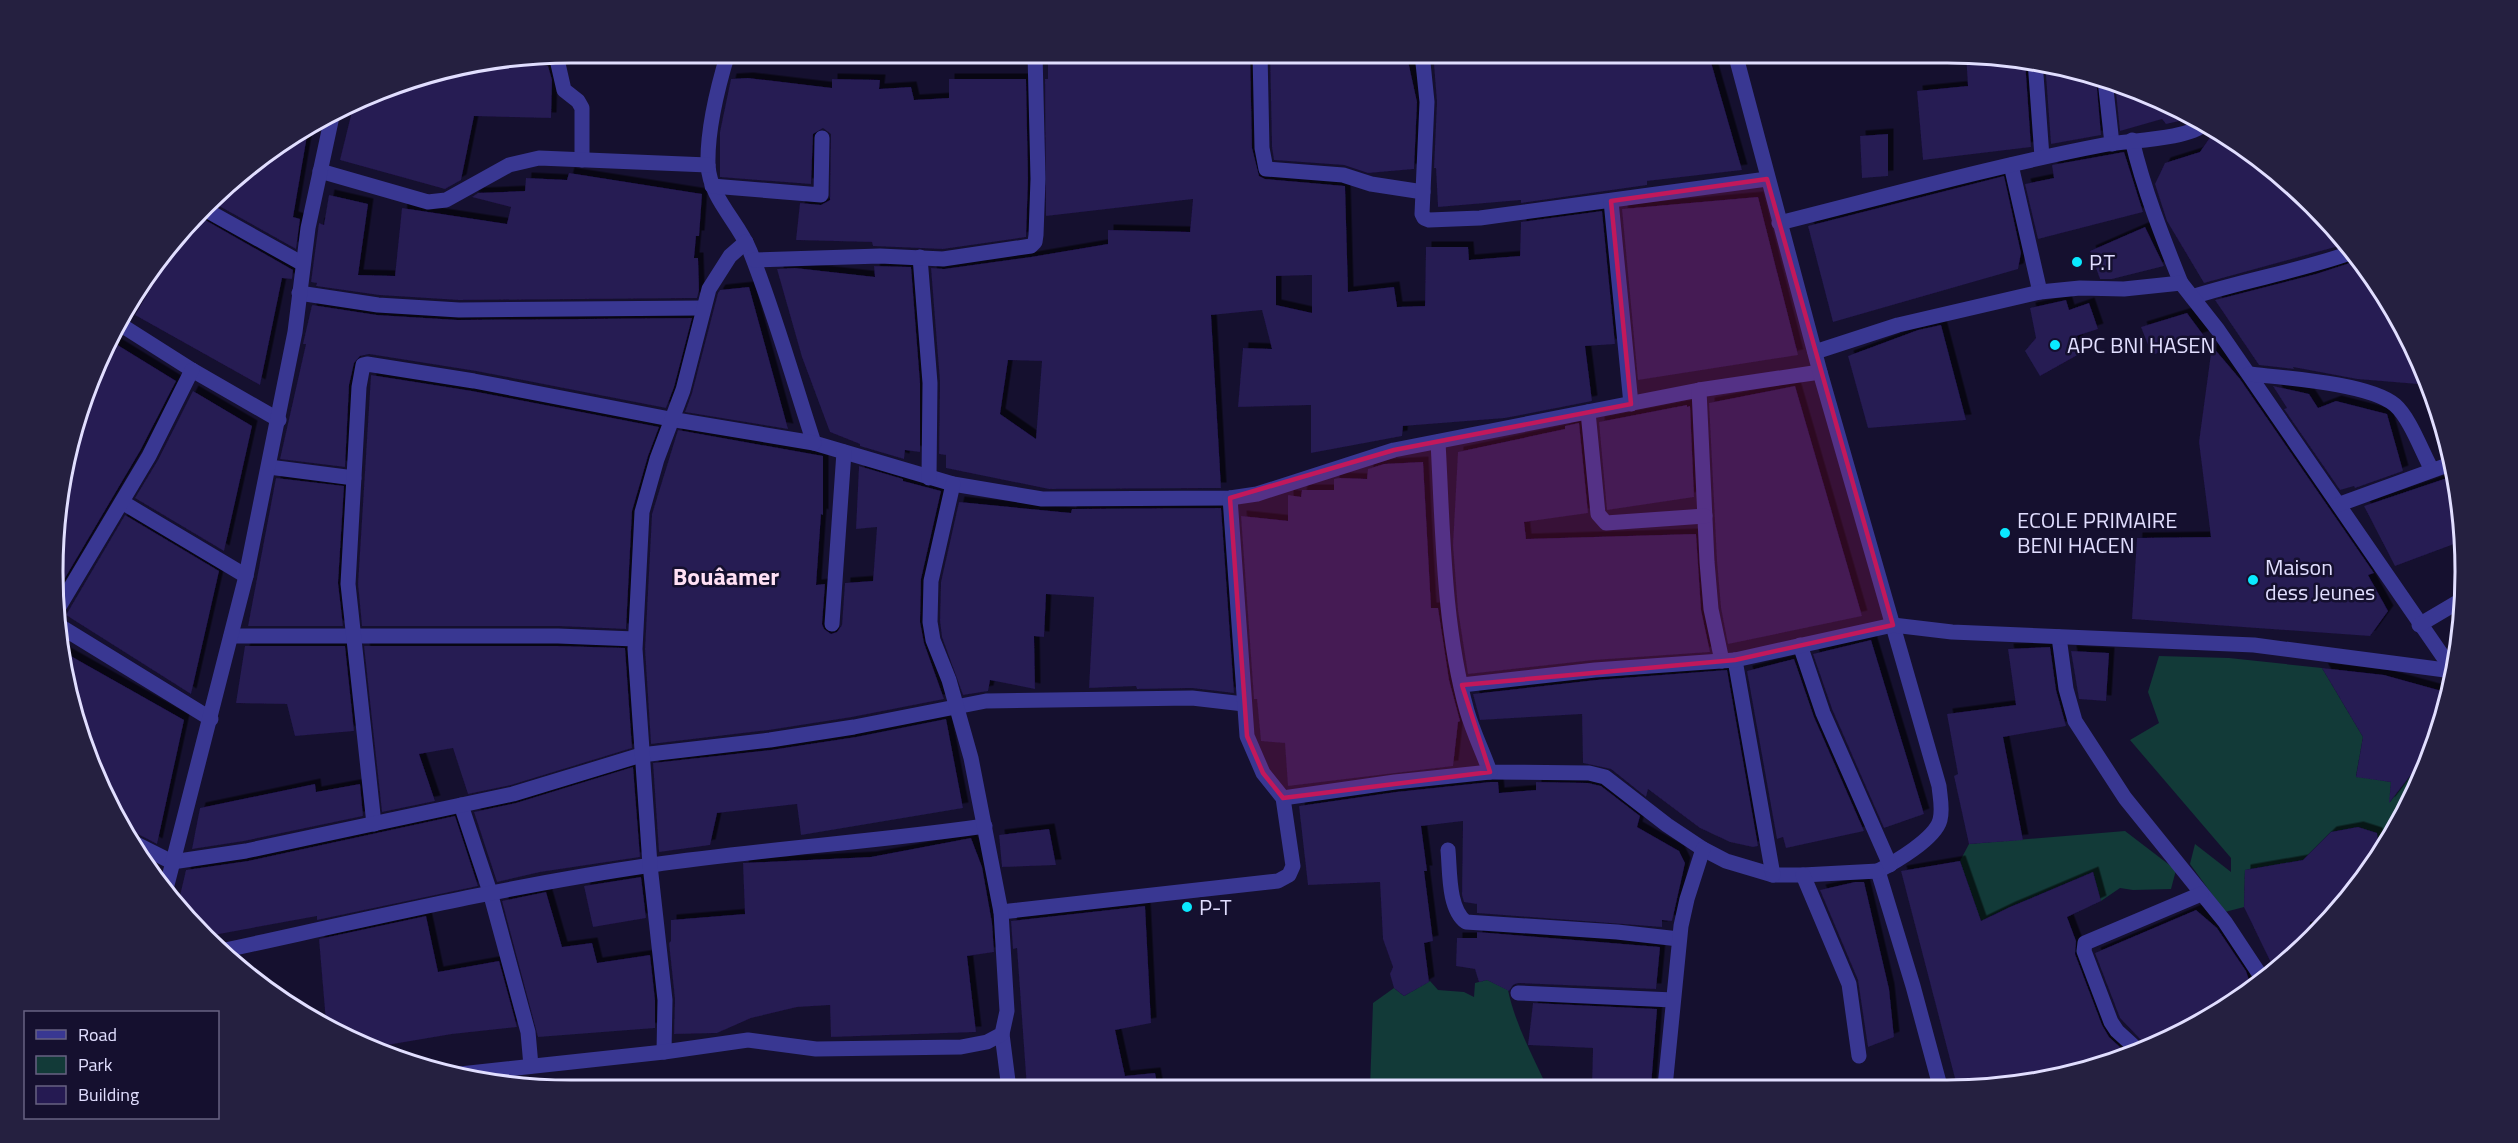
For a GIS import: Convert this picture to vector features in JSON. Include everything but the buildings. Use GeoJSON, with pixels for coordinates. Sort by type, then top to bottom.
{"type":"FeatureCollection","features":[{"type":"Feature","properties":{"kind":"street"},"geometry":{"type":"LineString","coordinates":[[558,63],[564,90],[578,101],[582,108],[582,160]]}},
{"type":"Feature","properties":{"kind":"street"},"geometry":{"type":"LineString","coordinates":[[725,63],[715,95],[708,165],[712,186],[746,242],[754,261],[814,443]]}},
{"type":"Feature","properties":{"kind":"street"},"geometry":{"type":"LineString","coordinates":[[754,261],[880,256],[961,258],[1024,249],[1035,242],[1038,179],[1035,63]]}},
{"type":"Feature","properties":{"kind":"street"},"geometry":{"type":"LineString","coordinates":[[1260,63],[1262,148],[1266,169],[1343,175],[1371,184],[1423,192]]}},
{"type":"Feature","properties":{"kind":"street"},"geometry":{"type":"LineString","coordinates":[[1423,63],[1427,102],[1422,214],[1429,220],[1480,218],[1767,179]]}},
{"type":"Feature","properties":{"kind":"street"},"geometry":{"type":"LineString","coordinates":[[1283,798],[1395,782],[1490,772],[1589,773],[1605,777],[1703,849],[1726,861],[1773,875],[1803,876],[1884,868],[1933,833],[1940,822],[1942,807],[1939,786],[1820,372],[1738,63]]}},
{"type":"Feature","properties":{"kind":"street"},"geometry":{"type":"LineString","coordinates":[[2036,71],[2042,157]]}},
{"type":"Feature","properties":{"kind":"street"},"geometry":{"type":"LineString","coordinates":[[2106,89],[2112,144]]}},
{"type":"Feature","properties":{"kind":"street"},"geometry":{"type":"LineString","coordinates":[[167,880],[211,719],[246,576],[279,420],[308,228],[330,124]]}},
{"type":"Feature","properties":{"kind":"street"},"geometry":{"type":"LineString","coordinates":[[1779,223],[2042,157],[2133,140],[2188,133],[2196,128]]}},
{"type":"Feature","properties":{"kind":"street"},"geometry":{"type":"LineString","coordinates":[[712,186],[821,195],[822,138]]}},
{"type":"Feature","properties":{"kind":"street"},"geometry":{"type":"LineString","coordinates":[[2133,140],[2140,172],[2156,221],[2181,283],[2249,374],[2447,662]]}},
{"type":"Feature","properties":{"kind":"street"},"geometry":{"type":"LineString","coordinates":[[320,171],[428,202],[446,200],[509,165],[539,158],[708,165]]}},
{"type":"Feature","properties":{"kind":"street"},"geometry":{"type":"LineString","coordinates":[[2011,165],[2040,292]]}},
{"type":"Feature","properties":{"kind":"street"},"geometry":{"type":"LineString","coordinates":[[1611,201],[1631,404]]}},
{"type":"Feature","properties":{"kind":"street"},"geometry":{"type":"LineString","coordinates":[[211,213],[303,264]]}},
{"type":"Feature","properties":{"kind":"street"},"geometry":{"type":"LineString","coordinates":[[664,1052],[664,1000],[641,755],[635,639],[642,512],[670,419],[683,390],[709,289],[730,256],[746,242]]}},
{"type":"Feature","properties":{"kind":"street"},"geometry":{"type":"LineString","coordinates":[[2192,297],[2243,281],[2325,262],[2344,255]]}},
{"type":"Feature","properties":{"kind":"street"},"geometry":{"type":"LineString","coordinates":[[920,257],[930,383],[929,478]]}},
{"type":"Feature","properties":{"kind":"street"},"geometry":{"type":"LineString","coordinates":[[1815,352],[1898,325],[2040,292],[2080,288],[2124,289],[2181,283]]}},
{"type":"Feature","properties":{"kind":"street"},"geometry":{"type":"LineString","coordinates":[[299,293],[378,305],[459,310],[703,308]]}},
{"type":"Feature","properties":{"kind":"street"},"geometry":{"type":"LineString","coordinates":[[125,328],[192,370],[279,420]]}},
{"type":"Feature","properties":{"kind":"street"},"geometry":{"type":"LineString","coordinates":[[374,824],[348,584],[359,387],[361,368],[367,364],[560,396],[670,419],[814,443],[952,484],[1042,499],[1230,498],[1257,494],[1394,450],[1699,390],[1820,372]]}},
{"type":"Feature","properties":{"kind":"street"},"geometry":{"type":"LineString","coordinates":[[64,599],[149,456],[192,370]]}},
{"type":"Feature","properties":{"kind":"street"},"geometry":{"type":"LineString","coordinates":[[2249,374],[2312,381],[2385,398],[2400,411],[2432,470]]}},
{"type":"Feature","properties":{"kind":"street"},"geometry":{"type":"LineString","coordinates":[[1699,390],[1711,609],[1747,718],[1773,875]]}},
{"type":"Feature","properties":{"kind":"street"},"geometry":{"type":"LineString","coordinates":[[1588,412],[1600,519],[1606,523],[1705,516]]}},
{"type":"Feature","properties":{"kind":"street"},"geometry":{"type":"LineString","coordinates":[[1438,442],[1445,585],[1467,712],[1490,772]]}},
{"type":"Feature","properties":{"kind":"street"},"geometry":{"type":"LineString","coordinates":[[832,624],[844,452]]}},
{"type":"Feature","properties":{"kind":"street"},"geometry":{"type":"LineString","coordinates":[[269,466],[354,478]]}},
{"type":"Feature","properties":{"kind":"street"},"geometry":{"type":"LineString","coordinates":[[2340,504],[2444,466]]}},
{"type":"Feature","properties":{"kind":"street"},"geometry":{"type":"LineString","coordinates":[[952,484],[932,580],[930,622],[933,640],[949,680],[971,758],[1001,912],[1007,1011],[1002,1034],[1008,1080]]}},
{"type":"Feature","properties":{"kind":"street"},"geometry":{"type":"LineString","coordinates":[[1001,912],[1278,881],[1289,875],[1293,866],[1283,798],[1263,773],[1247,736],[1230,498]]}},
{"type":"Feature","properties":{"kind":"street"},"geometry":{"type":"LineString","coordinates":[[122,502],[246,576]]}},
{"type":"Feature","properties":{"kind":"street"},"geometry":{"type":"LineString","coordinates":[[2420,625],[2454,604]]}},
{"type":"Feature","properties":{"kind":"street"},"geometry":{"type":"LineString","coordinates":[[1462,685],[1594,670],[1728,661],[1893,625],[1952,632],[2254,645],[2445,671]]}},
{"type":"Feature","properties":{"kind":"street"},"geometry":{"type":"LineString","coordinates":[[66,629],[211,719]]}},
{"type":"Feature","properties":{"kind":"street"},"geometry":{"type":"LineString","coordinates":[[231,636],[558,636],[635,639]]}},
{"type":"Feature","properties":{"kind":"street"},"geometry":{"type":"LineString","coordinates":[[2059,637],[2066,689],[2075,721],[2125,798],[2231,930],[2259,973]]}},
{"type":"Feature","properties":{"kind":"street"},"geometry":{"type":"LineString","coordinates":[[1800,645],[1884,868],[1938,1080]]}},
{"type":"Feature","properties":{"kind":"street"},"geometry":{"type":"LineString","coordinates":[[146,849],[172,862],[246,851],[513,794],[641,755],[770,740],[986,701],[1192,698],[1244,704]]}},
{"type":"Feature","properties":{"kind":"street"},"geometry":{"type":"LineString","coordinates":[[462,805],[490,891],[528,1032],[531,1066]]}},
{"type":"Feature","properties":{"kind":"street"},"geometry":{"type":"LineString","coordinates":[[231,949],[426,908],[490,891],[650,865],[755,851],[853,843],[984,826]]}},
{"type":"Feature","properties":{"kind":"street"},"geometry":{"type":"LineString","coordinates":[[1666,1080],[1679,939],[1687,899],[1703,849]]}},
{"type":"Feature","properties":{"kind":"street"},"geometry":{"type":"LineString","coordinates":[[1448,850],[1454,904],[1457,912],[1466,922],[1617,932],[1679,939]]}},
{"type":"Feature","properties":{"kind":"street"},"geometry":{"type":"LineString","coordinates":[[1803,876],[1849,984],[1859,1056]]}},
{"type":"Feature","properties":{"kind":"street"},"geometry":{"type":"LineString","coordinates":[[2132,1045],[2117,1031],[2112,1022],[2084,951],[2085,943],[2200,894]]}},
{"type":"Feature","properties":{"kind":"street"},"geometry":{"type":"LineString","coordinates":[[1518,993],[1673,1000]]}},
{"type":"Feature","properties":{"kind":"street"},"geometry":{"type":"LineString","coordinates":[[481,1072],[664,1052],[748,1040],[816,1049],[961,1047],[987,1042],[1002,1034]]}},
{"type":"Feature","properties":{"kind":"highlighted area"},"geometry":{"type":"Polygon","coordinates":[[[1767,179],[1893,625],[1735,660],[1462,685],[1490,772],[1283,798],[1263,773],[1247,736],[1230,498],[1394,450],[1631,404],[1611,201],[1767,179]]]}},
{"type":"Feature","properties":{"kind":"green space"},"geometry":{"type":"Polygon","coordinates":[[[2159,656],[2229,658],[2322,668],[2363,737],[2356,776],[2391,782],[2390,802],[2413,772],[2403,796],[2378,840],[2377,833],[2358,827],[2331,832],[2303,860],[2245,870],[2244,907],[2225,912],[2190,864],[2195,844],[2231,872],[2231,858],[2130,740],[2159,723],[2148,692],[2159,656]]]}},
{"type":"Feature","properties":{"kind":"green space"},"geometry":{"type":"Polygon","coordinates":[[[2125,831],[2176,870],[2171,889],[2120,888],[2101,901],[2093,872],[1981,921],[1960,861],[1969,844],[2125,831]]]}},
{"type":"Feature","properties":{"kind":"green space"},"geometry":{"type":"Polygon","coordinates":[[[1487,980],[1508,990],[1520,1027],[1544,1080],[1370,1080],[1373,1003],[1394,988],[1404,996],[1430,981],[1438,990],[1464,992],[1474,997],[1475,983],[1487,980]]]}},
{"type":"Feature","properties":{"kind":"place","name":"P.T"},"geometry":{"type":"Point","coordinates":[2077,262]}},
{"type":"Feature","properties":{"kind":"place","name":"APC BNI HASEN"},"geometry":{"type":"Point","coordinates":[2055,345]}},
{"type":"Feature","properties":{"kind":"place","name":"ECOLE PRIMAIRE BENI HACEN"},"geometry":{"type":"Point","coordinates":[2005,533]}},
{"type":"Feature","properties":{"kind":"place","name":"Maison dess Jeunes"},"geometry":{"type":"Point","coordinates":[2253,580]}},
{"type":"Feature","properties":{"kind":"place","name":"P-T"},"geometry":{"type":"Point","coordinates":[1187,907]}},
{"type":"Feature","properties":{"kind":"district","name":"Bouâamer"},"geometry":{"type":"Point","coordinates":[726,577]}}]}
